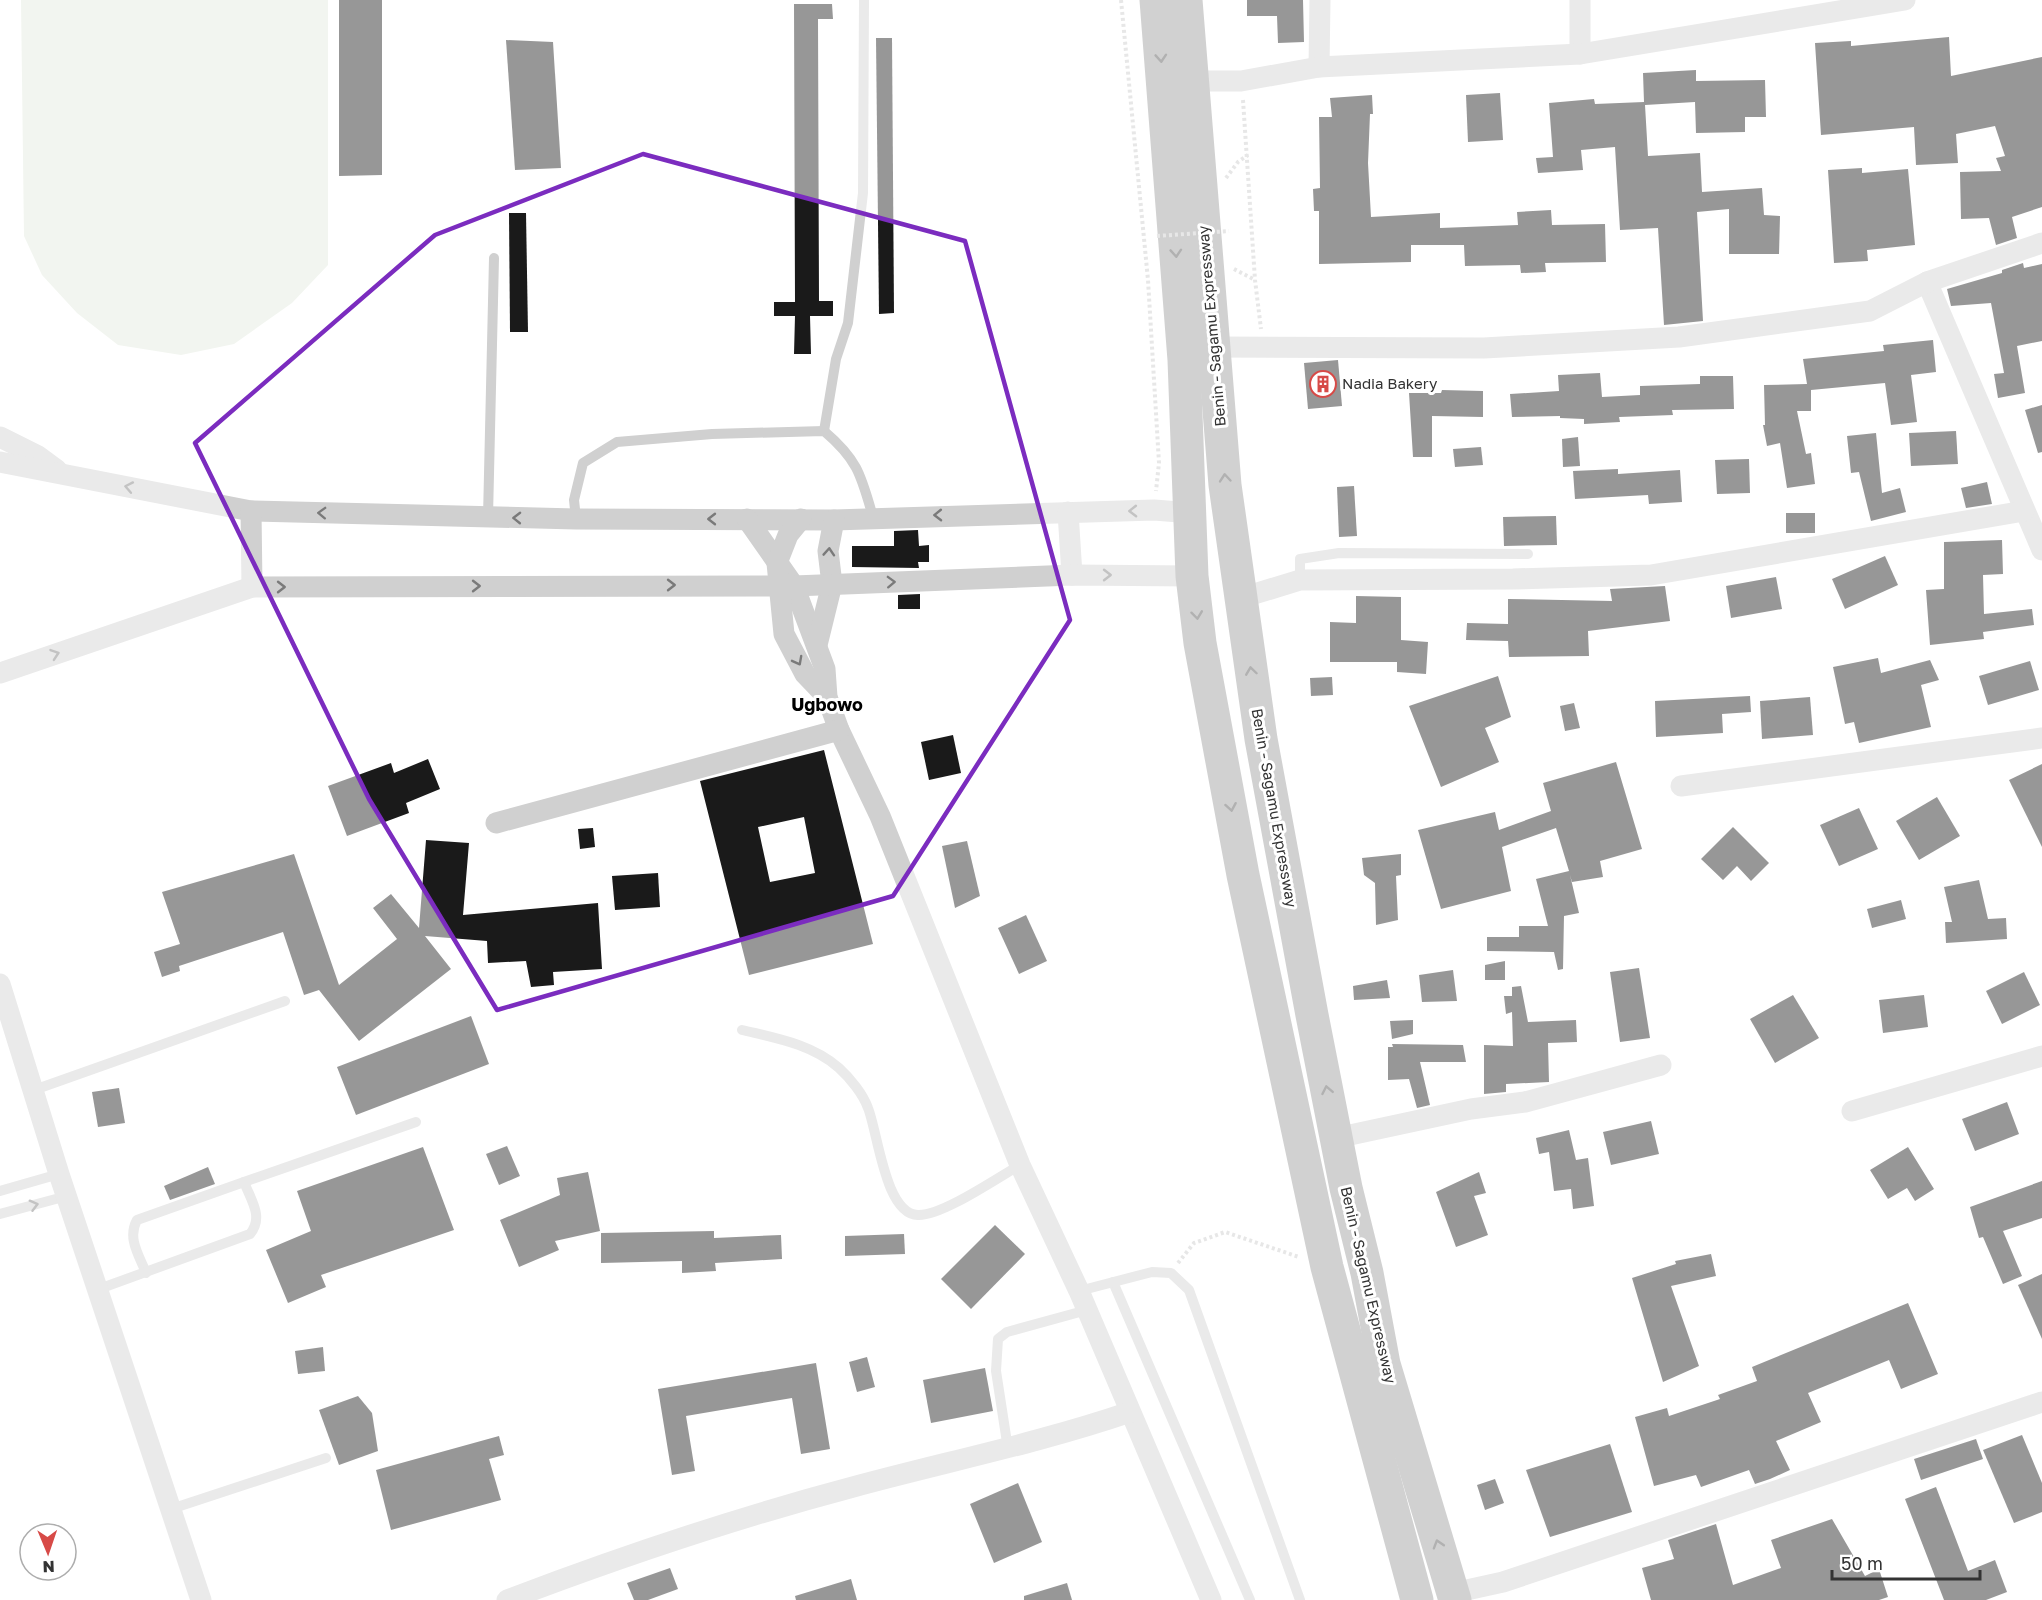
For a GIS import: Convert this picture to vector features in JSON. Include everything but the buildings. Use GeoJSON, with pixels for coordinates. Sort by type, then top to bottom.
{"type":"FeatureCollection","features":[{"type":"Feature","properties":{"kind":"highway"},"geometry":{"type":"LineString","coordinates":[[1156,0],[1184,360],[1192,576],[1200,643],[1243,875],[1327,1267],[1417,1600]]}},
{"type":"Feature","properties":{"kind":"highway","name":"Benin - Sagamu Expressway"},"geometry":{"type":"LineString","coordinates":[[1186,0],[1225,485],[1261,739],[1336,1138],[1367,1273],[1384,1364],[1454,1597]]}},
{"type":"Feature","properties":{"kind":"street"},"geometry":{"type":"LineString","coordinates":[[1319,66],[1320,0]]}},
{"type":"Feature","properties":{"kind":"street"},"geometry":{"type":"LineString","coordinates":[[1580,0],[1580,54]]}},
{"type":"Feature","properties":{"kind":"street"},"geometry":{"type":"LineString","coordinates":[[1192,81],[1241,81],[1319,66],[1580,54],[1905,0]]}},
{"type":"Feature","properties":{"kind":"street"},"geometry":{"type":"LineString","coordinates":[[1213,348],[1484,348],[1679,338],[1869,311],[1927,282],[2042,243]]}},
{"type":"Feature","properties":{"kind":"street"},"geometry":{"type":"LineString","coordinates":[[1927,282],[2042,550]]}},
{"type":"Feature","properties":{"kind":"street"},"geometry":{"type":"LineString","coordinates":[[0,437],[38,456],[62,474]]}},
{"type":"Feature","properties":{"kind":"street"},"geometry":{"type":"LineString","coordinates":[[0,462],[251,511],[576,519],[834,520],[1155,510],[1191,513]]}},
{"type":"Feature","properties":{"kind":"street"},"geometry":{"type":"LineString","coordinates":[[251,511],[252,587]]}},
{"type":"Feature","properties":{"kind":"street"},"geometry":{"type":"LineString","coordinates":[[1241,598],[1300,580],[1514,579],[1651,574],[2024,511]]}},
{"type":"Feature","properties":{"kind":"street"},"geometry":{"type":"LineString","coordinates":[[1068,512],[1072,575]]}},
{"type":"Feature","properties":{"kind":"street"},"geometry":{"type":"LineString","coordinates":[[747,519],[777,563],[786,586],[817,645],[825,669],[827,697],[839,730],[880,816],[1020,1165],[1083,1300],[1209,1600]]}},
{"type":"Feature","properties":{"kind":"street"},"geometry":{"type":"LineString","coordinates":[[777,563],[788,535],[801,519]]}},
{"type":"Feature","properties":{"kind":"street"},"geometry":{"type":"LineString","coordinates":[[817,645],[832,584],[828,550],[834,520]]}},
{"type":"Feature","properties":{"kind":"street"},"geometry":{"type":"LineString","coordinates":[[0,673],[252,587],[755,584],[786,586],[1072,575],[1192,576]]}},
{"type":"Feature","properties":{"kind":"street"},"geometry":{"type":"LineString","coordinates":[[755,584],[805,674],[827,697]]}},
{"type":"Feature","properties":{"kind":"street"},"geometry":{"type":"LineString","coordinates":[[784,633],[786,586]]}},
{"type":"Feature","properties":{"kind":"street"},"geometry":{"type":"LineString","coordinates":[[496,823],[839,730]]}},
{"type":"Feature","properties":{"kind":"street"},"geometry":{"type":"LineString","coordinates":[[1681,786],[2042,738]]}},
{"type":"Feature","properties":{"kind":"street"},"geometry":{"type":"LineString","coordinates":[[0,984],[59,1174],[201,1600]]}},
{"type":"Feature","properties":{"kind":"street"},"geometry":{"type":"LineString","coordinates":[[1852,1111],[2042,1056]]}},
{"type":"Feature","properties":{"kind":"street"},"geometry":{"type":"LineString","coordinates":[[1336,1138],[1471,1109],[1525,1101],[1661,1065]]}},
{"type":"Feature","properties":{"kind":"street"},"geometry":{"type":"LineString","coordinates":[[1454,1597],[2042,1402]]}},
{"type":"Feature","properties":{"kind":"street"},"geometry":{"type":"LineString","coordinates":[[507,1600],[600,1564],[829,1494],[1064,1434],[1130,1412]]}},
{"type":"Feature","properties":{"kind":"lane"},"geometry":{"type":"LineString","coordinates":[[824,431],[836,359],[848,323],[863,193],[864,0]]}},
{"type":"Feature","properties":{"kind":"lane"},"geometry":{"type":"LineString","coordinates":[[489,517],[494,258]]}},
{"type":"Feature","properties":{"kind":"lane"},"geometry":{"type":"LineString","coordinates":[[576,519],[574,500],[583,463],[617,441],[712,434],[824,431],[846,450],[861,473],[873,517]]}},
{"type":"Feature","properties":{"kind":"lane"},"geometry":{"type":"LineString","coordinates":[[1300,580],[1300,559],[1339,553],[1528,554]]}},
{"type":"Feature","properties":{"kind":"lane"},"geometry":{"type":"LineString","coordinates":[[33,1090],[285,1001]]}},
{"type":"Feature","properties":{"kind":"lane"},"geometry":{"type":"LineString","coordinates":[[742,1030],[803,1046],[839,1067],[868,1108],[889,1185],[905,1210],[916,1215],[935,1213],[1020,1165]]}},
{"type":"Feature","properties":{"kind":"lane"},"geometry":{"type":"LineString","coordinates":[[146,1273],[132,1239],[137,1220],[416,1122]]}},
{"type":"Feature","properties":{"kind":"lane"},"geometry":{"type":"LineString","coordinates":[[0,1191],[59,1174]]}},
{"type":"Feature","properties":{"kind":"lane"},"geometry":{"type":"LineString","coordinates":[[99,1289],[250,1234],[257,1226],[257,1214],[244,1182]]}},
{"type":"Feature","properties":{"kind":"lane"},"geometry":{"type":"LineString","coordinates":[[0,1214],[67,1196]]}},
{"type":"Feature","properties":{"kind":"lane"},"geometry":{"type":"LineString","coordinates":[[1008,1449],[996,1371],[998,1339],[1007,1332],[1083,1300],[1113,1282],[1152,1272],[1171,1274],[1189,1290],[1300,1600]]}},
{"type":"Feature","properties":{"kind":"lane"},"geometry":{"type":"LineString","coordinates":[[1113,1282],[1250,1600]]}},
{"type":"Feature","properties":{"kind":"lane"},"geometry":{"type":"LineString","coordinates":[[171,1509],[326,1458]]}},
{"type":"Feature","properties":{"kind":"path"},"geometry":{"type":"LineString","coordinates":[[1121,0],[1148,280],[1159,463],[1155,510]]}},
{"type":"Feature","properties":{"kind":"path"},"geometry":{"type":"LineString","coordinates":[[1241,81],[1255,280],[1263,348]]}},
{"type":"Feature","properties":{"kind":"path"},"geometry":{"type":"LineString","coordinates":[[1226,190],[1226,179],[1238,162],[1248,155]]}},
{"type":"Feature","properties":{"kind":"path"},"geometry":{"type":"LineString","coordinates":[[1228,220],[1230,240]]}},
{"type":"Feature","properties":{"kind":"path"},"geometry":{"type":"LineString","coordinates":[[1157,236],[1229,231]]}},
{"type":"Feature","properties":{"kind":"path"},"geometry":{"type":"LineString","coordinates":[[1233,259],[1234,269],[1255,280]]}},
{"type":"Feature","properties":{"kind":"path"},"geometry":{"type":"LineString","coordinates":[[1171,1274],[1194,1243],[1225,1232],[1327,1267]]}},
{"type":"Feature","properties":{"kind":"highlighted area"},"geometry":{"type":"Polygon","coordinates":[[[643,154],[965,241],[1070,620],[893,896],[497,1010],[369,799],[195,443],[435,235],[643,154]]]}},
{"type":"Feature","properties":{"kind":"shaded area"},"geometry":{"type":"Polygon","coordinates":[[[21,0],[328,0],[328,265],[292,303],[234,344],[181,355],[118,345],[77,313],[42,275],[24,236],[21,0]]]}},
{"type":"Feature","properties":{"kind":"place","name":"Nadia Bakery"},"geometry":{"type":"Point","coordinates":[1323,384]}},
{"type":"Feature","properties":{"kind":"district","name":"Ugbowo"},"geometry":{"type":"Point","coordinates":[827,705]}}]}
